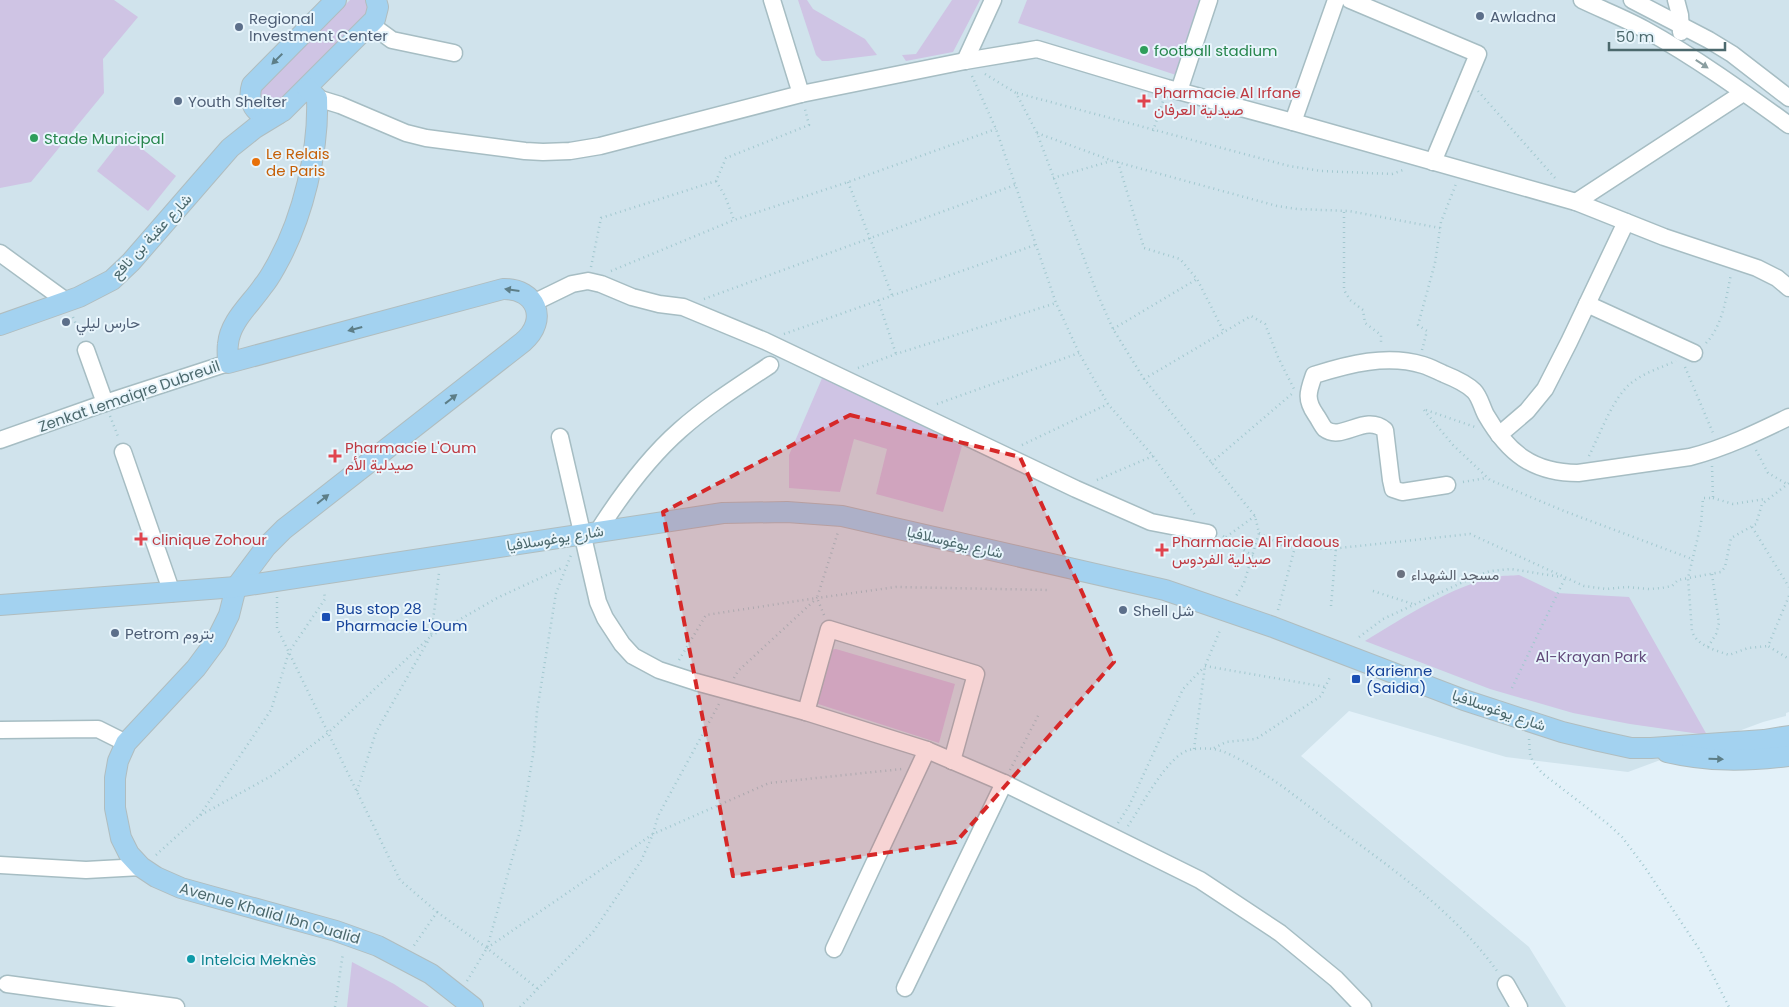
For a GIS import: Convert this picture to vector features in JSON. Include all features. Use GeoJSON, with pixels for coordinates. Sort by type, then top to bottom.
{"type":"FeatureCollection","features":[{"type":"Feature","properties":{"kind":"main road"},"geometry":{"type":"LineString","coordinates":[[230,148],[243,117],[250,91],[256,80],[336,0]]}},
{"type":"Feature","properties":{"kind":"main road"},"geometry":{"type":"LineString","coordinates":[[230,148],[255,128],[312,93],[374,14],[393,0]]}},
{"type":"Feature","properties":{"kind":"main road"},"geometry":{"type":"LineString","coordinates":[[250,91],[250,98],[255,109],[266,115],[278,114]]}},
{"type":"Feature","properties":{"kind":"main road","name":"Zenkat Lemaiqre Dubreuil"},"geometry":{"type":"LineString","coordinates":[[228,363],[228,343],[231,332],[278,262],[290,236],[300,206],[313,153],[318,120],[312,93]]}},
{"type":"Feature","properties":{"kind":"main road","name":"شارع عقبة بن نافع"},"geometry":{"type":"LineString","coordinates":[[0,325],[99,288],[121,272],[230,148]]}},
{"type":"Feature","properties":{"kind":"main road"},"geometry":{"type":"LineString","coordinates":[[141,867],[129,854],[120,838],[115,808],[115,778],[118,761],[126,744],[196,668],[216,641],[229,615],[236,587],[266,548],[284,529],[530,336],[535,328],[537,311],[528,296],[520,291],[503,289],[228,363]]}},
{"type":"Feature","properties":{"kind":"main road","name":"شارع يوغوسلافيا"},"geometry":{"type":"LineString","coordinates":[[0,605],[236,587],[724,513],[787,512],[842,516],[1165,590],[1273,626],[1464,700],[1599,741],[1632,748],[1651,748]]}},
{"type":"Feature","properties":{"kind":"main road"},"geometry":{"type":"LineString","coordinates":[[1651,748],[1764,740],[1789,736]]}},
{"type":"Feature","properties":{"kind":"main road"},"geometry":{"type":"LineString","coordinates":[[1651,748],[1694,758],[1738,760],[1789,756]]}},
{"type":"Feature","properties":{"kind":"main road","name":"Avenue Khalid Ibn Oualid"},"geometry":{"type":"LineString","coordinates":[[141,867],[181,888],[345,934],[378,946],[431,974],[466,1001]]}},
{"type":"Feature","properties":{"kind":"street"},"geometry":{"type":"LineString","coordinates":[[772,0],[801,94]]}},
{"type":"Feature","properties":{"kind":"street"},"geometry":{"type":"LineString","coordinates":[[964,61],[993,0]]}},
{"type":"Feature","properties":{"kind":"street"},"geometry":{"type":"LineString","coordinates":[[1173,90],[1209,0]]}},
{"type":"Feature","properties":{"kind":"street"},"geometry":{"type":"LineString","coordinates":[[1293,122],[1336,0]]}},
{"type":"Feature","properties":{"kind":"street"},"geometry":{"type":"LineString","coordinates":[[1350,0],[1478,54],[1433,162]]}},
{"type":"Feature","properties":{"kind":"street"},"geometry":{"type":"LineString","coordinates":[[1582,0],[1642,28],[1681,50],[1743,93],[1786,117]]}},
{"type":"Feature","properties":{"kind":"street"},"geometry":{"type":"LineString","coordinates":[[1632,0],[1732,54],[1789,98]]}},
{"type":"Feature","properties":{"kind":"street"},"geometry":{"type":"LineString","coordinates":[[1676,0],[1681,25],[1681,50]]}},
{"type":"Feature","properties":{"kind":"street"},"geometry":{"type":"LineString","coordinates":[[374,14],[392,40],[454,53]]}},
{"type":"Feature","properties":{"kind":"street"},"geometry":{"type":"LineString","coordinates":[[312,93],[406,133],[426,138],[524,151],[570,151],[600,146],[801,94],[964,61],[1037,49],[1173,90],[1576,202],[1768,273],[1789,288]]}},
{"type":"Feature","properties":{"kind":"street"},"geometry":{"type":"LineString","coordinates":[[1576,202],[1743,93]]}},
{"type":"Feature","properties":{"kind":"street"},"geometry":{"type":"LineString","coordinates":[[1499,435],[1527,411],[1544,389],[1626,222]]}},
{"type":"Feature","properties":{"kind":"street"},"geometry":{"type":"LineString","coordinates":[[0,253],[66,301]]}},
{"type":"Feature","properties":{"kind":"street"},"geometry":{"type":"LineString","coordinates":[[533,303],[572,284],[588,281],[601,284],[632,297],[659,304],[683,307],[765,341],[1076,489],[1151,522],[1208,533]]}},
{"type":"Feature","properties":{"kind":"street"},"geometry":{"type":"LineString","coordinates":[[1587,304],[1694,353]]}},
{"type":"Feature","properties":{"kind":"street"},"geometry":{"type":"LineString","coordinates":[[86,350],[105,402]]}},
{"type":"Feature","properties":{"kind":"street"},"geometry":{"type":"LineString","coordinates":[[1446,485],[1402,492],[1393,489],[1385,430],[1380,425],[1371,423],[1337,432],[1325,428],[1309,406],[1308,391],[1314,375],[1343,366],[1381,361],[1419,364],[1452,377],[1475,392],[1499,435],[1516,453],[1530,464],[1551,472],[1581,473],[1690,457],[1716,450],[1789,417]]}},
{"type":"Feature","properties":{"kind":"street","name":"Zenkat Lemaiqre Dubreuil"},"geometry":{"type":"LineString","coordinates":[[0,440],[105,402],[228,363]]}},
{"type":"Feature","properties":{"kind":"street"},"geometry":{"type":"LineString","coordinates":[[589,532],[640,472],[679,431],[709,407],[770,365]]}},
{"type":"Feature","properties":{"kind":"street"},"geometry":{"type":"LineString","coordinates":[[560,437],[576,501],[589,532],[598,602],[605,618],[622,644],[633,656],[659,670],[671,674],[806,712],[927,750],[1004,783],[1200,880],[1280,933],[1336,980],[1363,1007]]}},
{"type":"Feature","properties":{"kind":"street"},"geometry":{"type":"LineString","coordinates":[[123,452],[172,593]]}},
{"type":"Feature","properties":{"kind":"street"},"geometry":{"type":"LineString","coordinates":[[806,712],[829,629],[976,674],[952,761]]}},
{"type":"Feature","properties":{"kind":"street"},"geometry":{"type":"LineString","coordinates":[[0,730],[98,728],[126,744]]}},
{"type":"Feature","properties":{"kind":"street"},"geometry":{"type":"LineString","coordinates":[[834,949],[927,750]]}},
{"type":"Feature","properties":{"kind":"street"},"geometry":{"type":"LineString","coordinates":[[905,988],[1004,783]]}},
{"type":"Feature","properties":{"kind":"street"},"geometry":{"type":"LineString","coordinates":[[0,865],[86,870],[141,867]]}},
{"type":"Feature","properties":{"kind":"street"},"geometry":{"type":"LineString","coordinates":[[7,984],[176,1007]]}},
{"type":"Feature","properties":{"kind":"street"},"geometry":{"type":"LineString","coordinates":[[1506,984],[1519,1007]]}},
{"type":"Feature","properties":{"kind":"path"},"geometry":{"type":"LineString","coordinates":[[964,61],[1016,93],[1305,169],[1392,174],[1404,169],[1411,156]]}},
{"type":"Feature","properties":{"kind":"path"},"geometry":{"type":"LineString","coordinates":[[964,61],[996,129],[1056,303],[1079,353],[1108,404],[1153,456],[1208,533]]}},
{"type":"Feature","properties":{"kind":"path"},"geometry":{"type":"LineString","coordinates":[[1468,78],[1557,180]]}},
{"type":"Feature","properties":{"kind":"path"},"geometry":{"type":"LineString","coordinates":[[1153,130],[1173,90]]}},
{"type":"Feature","properties":{"kind":"path"},"geometry":{"type":"LineString","coordinates":[[1016,93],[1037,133],[1097,293],[1113,329],[1144,379],[1255,516],[1260,533],[1244,583],[1228,610],[1205,666],[1194,749]]}},
{"type":"Feature","properties":{"kind":"path"},"geometry":{"type":"LineString","coordinates":[[588,281],[600,218],[716,181],[726,158],[808,125],[801,94]]}},
{"type":"Feature","properties":{"kind":"path"},"geometry":{"type":"LineString","coordinates":[[588,281],[734,220],[848,182],[996,129]]}},
{"type":"Feature","properties":{"kind":"path"},"geometry":{"type":"LineString","coordinates":[[1037,133],[1113,161],[1277,206],[1368,214],[1440,228]]}},
{"type":"Feature","properties":{"kind":"path"},"geometry":{"type":"LineString","coordinates":[[1053,178],[1113,161]]}},
{"type":"Feature","properties":{"kind":"path"},"geometry":{"type":"LineString","coordinates":[[1118,162],[1144,248],[1180,259],[1197,278],[1224,332]]}},
{"type":"Feature","properties":{"kind":"path"},"geometry":{"type":"LineString","coordinates":[[1419,364],[1427,331],[1418,325],[1435,263],[1440,228],[1461,170]]}},
{"type":"Feature","properties":{"kind":"path"},"geometry":{"type":"LineString","coordinates":[[716,181],[725,196],[734,220]]}},
{"type":"Feature","properties":{"kind":"path"},"geometry":{"type":"LineString","coordinates":[[848,182],[892,294]]}},
{"type":"Feature","properties":{"kind":"path"},"geometry":{"type":"LineString","coordinates":[[683,307],[1015,185]]}},
{"type":"Feature","properties":{"kind":"path"},"geometry":{"type":"LineString","coordinates":[[1344,212],[1344,290],[1350,300],[1363,310],[1365,323],[1381,335],[1381,361]]}},
{"type":"Feature","properties":{"kind":"path"},"geometry":{"type":"LineString","coordinates":[[765,341],[892,294],[1035,245]]}},
{"type":"Feature","properties":{"kind":"path"},"geometry":{"type":"LineString","coordinates":[[1694,353],[1708,341],[1720,320],[1725,308],[1734,261]]}},
{"type":"Feature","properties":{"kind":"path"},"geometry":{"type":"LineString","coordinates":[[1113,329],[1197,278]]}},
{"type":"Feature","properties":{"kind":"path"},"geometry":{"type":"LineString","coordinates":[[878,300],[896,354]]}},
{"type":"Feature","properties":{"kind":"path"},"geometry":{"type":"LineString","coordinates":[[66,301],[86,350]]}},
{"type":"Feature","properties":{"kind":"path"},"geometry":{"type":"LineString","coordinates":[[839,376],[896,354],[1056,303]]}},
{"type":"Feature","properties":{"kind":"path"},"geometry":{"type":"LineString","coordinates":[[1144,379],[1251,316],[1265,324],[1278,357],[1295,391]]}},
{"type":"Feature","properties":{"kind":"path"},"geometry":{"type":"LineString","coordinates":[[915,412],[1079,353]]}},
{"type":"Feature","properties":{"kind":"path"},"geometry":{"type":"LineString","coordinates":[[1581,473],[1624,389],[1646,373],[1682,358],[1716,450],[1713,498]]}},
{"type":"Feature","properties":{"kind":"path"},"geometry":{"type":"LineString","coordinates":[[1211,463],[1314,375]]}},
{"type":"Feature","properties":{"kind":"path"},"geometry":{"type":"LineString","coordinates":[[105,402],[123,452]]}},
{"type":"Feature","properties":{"kind":"path"},"geometry":{"type":"LineString","coordinates":[[1003,454],[1108,404]]}},
{"type":"Feature","properties":{"kind":"path"},"geometry":{"type":"LineString","coordinates":[[1499,435],[1424,410],[1453,445],[1486,478],[1564,511],[1692,558]]}},
{"type":"Feature","properties":{"kind":"path"},"geometry":{"type":"LineString","coordinates":[[1260,533],[1285,547],[1336,548],[1470,534],[1584,586],[1613,589],[1627,587],[1649,589],[1672,586],[1678,580],[1721,572],[1725,567],[1731,538],[1756,524],[1762,504],[1788,484],[1768,473],[1750,436]]}},
{"type":"Feature","properties":{"kind":"path"},"geometry":{"type":"LineString","coordinates":[[1076,489],[1153,456]]}},
{"type":"Feature","properties":{"kind":"path"},"geometry":{"type":"LineString","coordinates":[[1446,485],[1486,478]]}},
{"type":"Feature","properties":{"kind":"path"},"geometry":{"type":"LineString","coordinates":[[1767,499],[1733,504],[1713,498],[1703,498],[1701,524],[1688,578],[1692,631],[1694,638],[1708,647],[1729,655],[1748,648],[1768,646],[1789,659]]}},
{"type":"Feature","properties":{"kind":"path"},"geometry":{"type":"LineString","coordinates":[[520,1007],[593,932],[641,861],[653,834],[658,816],[738,671],[817,598],[842,516]]}},
{"type":"Feature","properties":{"kind":"path"},"geometry":{"type":"LineString","coordinates":[[1253,556],[1226,537],[1255,516]]}},
{"type":"Feature","properties":{"kind":"path"},"geometry":{"type":"LineString","coordinates":[[1752,527],[1789,587]]}},
{"type":"Feature","properties":{"kind":"path"},"geometry":{"type":"LineString","coordinates":[[466,1001],[487,948],[522,827],[534,749],[537,711],[556,593],[565,567],[589,532]]}},
{"type":"Feature","properties":{"kind":"path"},"geometry":{"type":"LineString","coordinates":[[1273,626],[1295,547]]}},
{"type":"Feature","properties":{"kind":"path"},"geometry":{"type":"LineString","coordinates":[[1331,606],[1336,548]]}},
{"type":"Feature","properties":{"kind":"path"},"geometry":{"type":"LineString","coordinates":[[357,792],[376,732],[431,636],[441,556]]}},
{"type":"Feature","properties":{"kind":"path"},"geometry":{"type":"LineString","coordinates":[[141,867],[199,816],[273,775],[328,733],[431,636],[497,598],[565,567]]}},
{"type":"Feature","properties":{"kind":"path"},"geometry":{"type":"LineString","coordinates":[[1359,637],[1374,625],[1414,604],[1474,577],[1501,569],[1512,569],[1565,578]]}},
{"type":"Feature","properties":{"kind":"path"},"geometry":{"type":"LineString","coordinates":[[199,816],[272,710],[288,652],[325,599],[322,574]]}},
{"type":"Feature","properties":{"kind":"path"},"geometry":{"type":"LineString","coordinates":[[1708,647],[1716,634],[1719,623],[1712,574]]}},
{"type":"Feature","properties":{"kind":"path"},"geometry":{"type":"LineString","coordinates":[[1512,688],[1565,578]]}},
{"type":"Feature","properties":{"kind":"path"},"geometry":{"type":"LineString","coordinates":[[277,581],[277,628],[400,880],[437,912],[487,948],[538,989]]}},
{"type":"Feature","properties":{"kind":"path"},"geometry":{"type":"LineString","coordinates":[[671,674],[706,615],[896,587],[1049,590]]}},
{"type":"Feature","properties":{"kind":"path"},"geometry":{"type":"LineString","coordinates":[[1373,592],[1414,604]]}},
{"type":"Feature","properties":{"kind":"path"},"geometry":{"type":"LineString","coordinates":[[1768,646],[1789,596]]}},
{"type":"Feature","properties":{"kind":"path"},"geometry":{"type":"LineString","coordinates":[[1205,666],[1326,687]]}},
{"type":"Feature","properties":{"kind":"path"},"geometry":{"type":"LineString","coordinates":[[1115,837],[1183,689],[1205,666]]}},
{"type":"Feature","properties":{"kind":"path"},"geometry":{"type":"LineString","coordinates":[[1213,749],[1226,742],[1256,739],[1321,696],[1331,676]]}},
{"type":"Feature","properties":{"kind":"path"},"geometry":{"type":"LineString","coordinates":[[1004,783],[1039,714]]}},
{"type":"Feature","properties":{"kind":"path"},"geometry":{"type":"LineString","coordinates":[[1529,721],[1530,754],[1533,762],[1542,773],[1598,815],[1622,837],[1644,866],[1701,952],[1728,1007]]}},
{"type":"Feature","properties":{"kind":"path"},"geometry":{"type":"LineString","coordinates":[[1115,837],[1170,762],[1177,756],[1187,751],[1201,748],[1228,753],[1281,786],[1433,902],[1467,934],[1506,984]]}},
{"type":"Feature","properties":{"kind":"path"},"geometry":{"type":"LineString","coordinates":[[487,948],[653,834],[769,783],[918,767]]}},
{"type":"Feature","properties":{"kind":"path"},"geometry":{"type":"LineString","coordinates":[[404,960],[437,912]]}},
{"type":"Feature","properties":{"kind":"path"},"geometry":{"type":"LineString","coordinates":[[335,1007],[345,934]]}},
{"type":"Feature","properties":{"kind":"highlighted area"},"geometry":{"type":"Polygon","coordinates":[[[850,415],[1020,457],[1114,662],[956,842],[733,876],[663,512],[850,415]]]}},
{"type":"Feature","properties":{"kind":"shaded area"},"geometry":{"type":"Polygon","coordinates":[[[0,0],[1789,0],[1789,712],[1786,713],[1786,716],[1763,722],[1628,772],[1506,757],[1349,711],[1301,756],[1529,947],[1566,1007],[0,1007],[0,0]]]}},
{"type":"Feature","properties":{"kind":"green space","name":"Stade Municipal"},"geometry":{"type":"Polygon","coordinates":[[[0,0],[114,0],[138,17],[103,59],[104,93],[31,182],[0,188],[0,0]]]}},
{"type":"Feature","properties":{"kind":"green space"},"geometry":{"type":"Polygon","coordinates":[[[350,0],[365,0],[368,7],[367,13],[277,104],[271,107],[262,103],[259,94],[262,88],[350,0]]]}},
{"type":"Feature","properties":{"kind":"green space"},"geometry":{"type":"Polygon","coordinates":[[[798,0],[807,0],[813,9],[865,39],[877,55],[822,61],[816,55],[798,0]]]}},
{"type":"Feature","properties":{"kind":"green space"},"geometry":{"type":"Polygon","coordinates":[[[952,0],[980,0],[953,52],[906,61],[902,55],[916,54],[952,0]]]}},
{"type":"Feature","properties":{"kind":"green space","name":"football stadium"},"geometry":{"type":"Polygon","coordinates":[[[1027,0],[1207,0],[1179,76],[1018,23],[1027,0]]]}},
{"type":"Feature","properties":{"kind":"green space"},"geometry":{"type":"Polygon","coordinates":[[[125,135],[176,176],[148,211],[97,171],[125,135]]]}},
{"type":"Feature","properties":{"kind":"green space"},"geometry":{"type":"Polygon","coordinates":[[[823,376],[962,446],[943,512],[876,494],[887,449],[854,439],[840,492],[789,488],[789,455],[823,376]]]}},
{"type":"Feature","properties":{"kind":"green space","name":"Al-Krayan Park"},"geometry":{"type":"Polygon","coordinates":[[[1519,575],[1557,593],[1629,597],[1707,735],[1630,724],[1573,713],[1490,689],[1365,641],[1429,603],[1463,587],[1496,577],[1519,575]]]}},
{"type":"Feature","properties":{"kind":"green space"},"geometry":{"type":"Polygon","coordinates":[[[836,649],[955,684],[939,743],[812,702],[828,650],[836,649]]]}},
{"type":"Feature","properties":{"kind":"green space"},"geometry":{"type":"Polygon","coordinates":[[[352,962],[394,984],[429,1007],[347,1007],[352,962]]]}},
{"type":"Feature","properties":{"kind":"place","name":"Awladna"},"geometry":{"type":"Point","coordinates":[1480,16]}},
{"type":"Feature","properties":{"kind":"place","name":"Regional Investment Center"},"geometry":{"type":"Point","coordinates":[239,27]}},
{"type":"Feature","properties":{"kind":"place","name":"football stadium"},"geometry":{"type":"Point","coordinates":[1144,50]}},
{"type":"Feature","properties":{"kind":"place","name":"Youth Shelter"},"geometry":{"type":"Point","coordinates":[178,101]}},
{"type":"Feature","properties":{"kind":"place","name":"Pharmacie Al Irfane صيدلية العرفان"},"geometry":{"type":"Point","coordinates":[1144,101]}},
{"type":"Feature","properties":{"kind":"place","name":"Stade Municipal"},"geometry":{"type":"Point","coordinates":[34,138]}},
{"type":"Feature","properties":{"kind":"place","name":"Le Relais de Paris"},"geometry":{"type":"Point","coordinates":[256,162]}},
{"type":"Feature","properties":{"kind":"place","name":"حارس ليلي"},"geometry":{"type":"Point","coordinates":[66,322]}},
{"type":"Feature","properties":{"kind":"place","name":"Pharmacie L'Oum صيدلية الأم"},"geometry":{"type":"Point","coordinates":[335,456]}},
{"type":"Feature","properties":{"kind":"place","name":"clinique Zohour"},"geometry":{"type":"Point","coordinates":[141,539]}},
{"type":"Feature","properties":{"kind":"place","name":"Pharmacie Al Firdaous صيدلية الفردوس"},"geometry":{"type":"Point","coordinates":[1162,550]}},
{"type":"Feature","properties":{"kind":"place","name":"مسجد الشهداء"},"geometry":{"type":"Point","coordinates":[1401,574]}},
{"type":"Feature","properties":{"kind":"place","name":"Shell شل"},"geometry":{"type":"Point","coordinates":[1123,610]}},
{"type":"Feature","properties":{"kind":"place","name":"Bus stop 28 Pharmacie L'Oum"},"geometry":{"type":"Point","coordinates":[326,617]}},
{"type":"Feature","properties":{"kind":"place","name":"Petrom بتروم"},"geometry":{"type":"Point","coordinates":[115,633]}},
{"type":"Feature","properties":{"kind":"place","name":"Karienne (Saidia)"},"geometry":{"type":"Point","coordinates":[1356,679]}},
{"type":"Feature","properties":{"kind":"place","name":"Intelcia Meknès"},"geometry":{"type":"Point","coordinates":[191,959]}}]}
